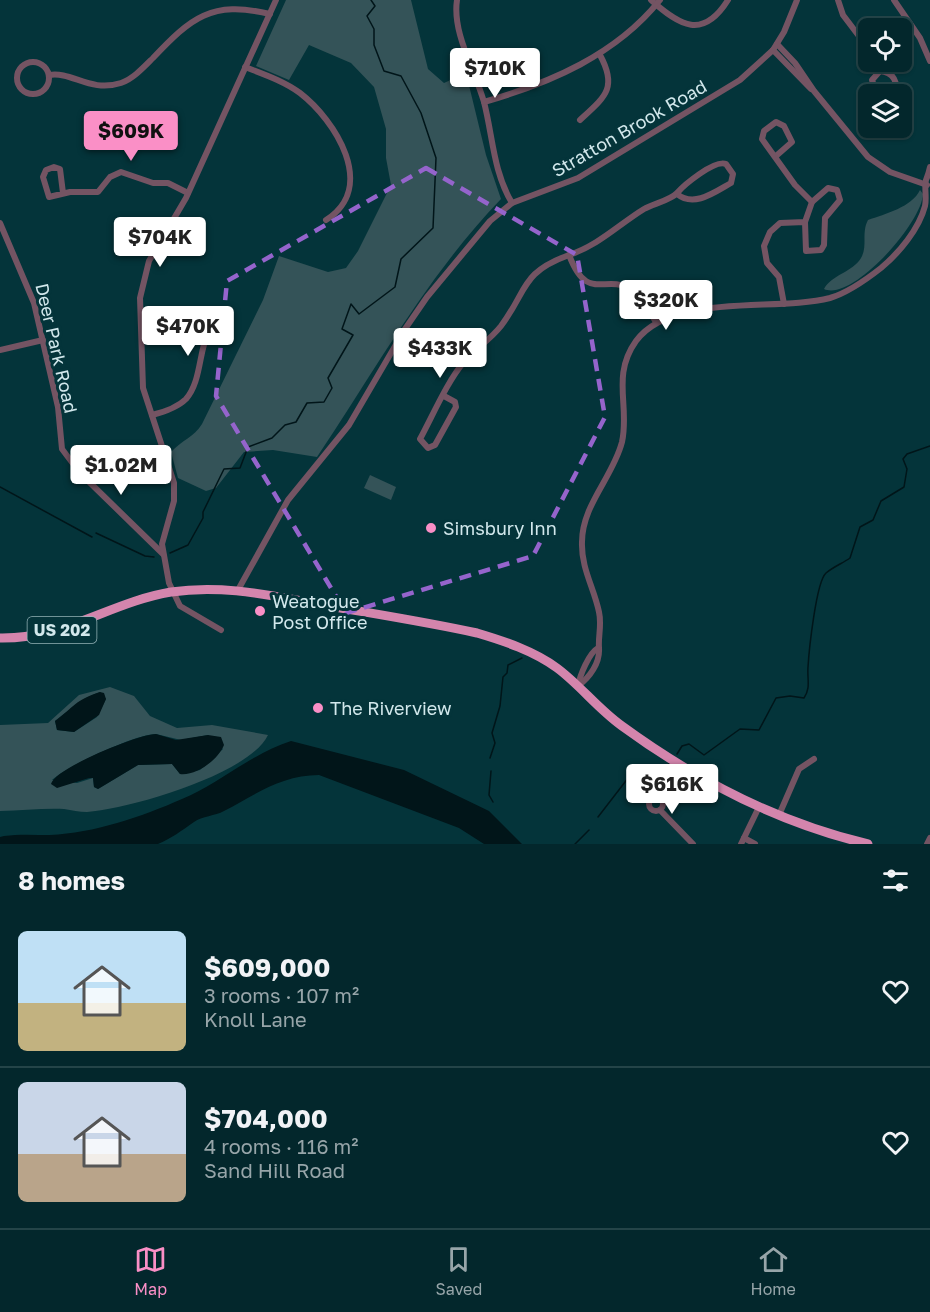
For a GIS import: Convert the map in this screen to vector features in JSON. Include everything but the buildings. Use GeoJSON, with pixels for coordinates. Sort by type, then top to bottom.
{"type":"FeatureCollection","features":[{"type":"Feature","properties":{"kind":"highway","name":"US 202"},"geometry":{"type":"LineString","coordinates":[[0,638],[31,637],[63,630],[152,597],[208,587],[238,590],[477,633],[505,642],[546,662],[578,686],[632,733],[714,784],[759,807],[818,831],[862,843]]}},
{"type":"Feature","properties":{"kind":"street"},"geometry":{"type":"LineString","coordinates":[[221,630],[186,610],[172,592],[162,544],[174,501],[174,483],[143,388],[140,298],[142,279],[149,261],[188,193],[276,0]]}},
{"type":"Feature","properties":{"kind":"street"},"geometry":{"type":"LineString","coordinates":[[457,0],[458,25],[484,102],[498,174],[512,203]]}},
{"type":"Feature","properties":{"kind":"street"},"geometry":{"type":"LineString","coordinates":[[484,102],[526,89],[600,55],[656,2],[680,23],[694,25],[713,20],[728,0]]}},
{"type":"Feature","properties":{"kind":"street","name":"Stratton Brook Road"},"geometry":{"type":"LineString","coordinates":[[238,590],[288,500],[349,425],[422,305],[490,221],[512,203],[578,178],[634,142],[726,90],[760,64],[775,47],[797,0]]}},
{"type":"Feature","properties":{"kind":"street"},"geometry":{"type":"LineString","coordinates":[[838,0],[843,15],[858,35]]}},
{"type":"Feature","properties":{"kind":"street"},"geometry":{"type":"LineString","coordinates":[[894,0],[920,38],[930,61]]}},
{"type":"Feature","properties":{"kind":"street"},"geometry":{"type":"LineString","coordinates":[[49,75],[58,75],[92,86],[120,83],[146,65],[190,20],[208,8],[239,4],[270,14]]}},
{"type":"Feature","properties":{"kind":"street"},"geometry":{"type":"LineString","coordinates":[[775,47],[795,63],[814,91],[868,157],[890,172],[928,184]]}},
{"type":"Feature","properties":{"kind":"street"},"geometry":{"type":"LineString","coordinates":[[580,120],[603,98],[608,87],[610,73],[600,55]]}},
{"type":"Feature","properties":{"kind":"street"},"geometry":{"type":"LineString","coordinates":[[29,63],[44,66],[49,75],[46,88],[35,94],[23,91],[18,83],[18,73],[29,63]]}},
{"type":"Feature","properties":{"kind":"street"},"geometry":{"type":"LineString","coordinates":[[245,67],[297,91],[316,107],[341,140],[348,159],[350,180],[342,206],[326,220]]}},
{"type":"Feature","properties":{"kind":"street"},"geometry":{"type":"LineString","coordinates":[[887,72],[896,84]]}},
{"type":"Feature","properties":{"kind":"street"},"geometry":{"type":"LineString","coordinates":[[776,156],[792,141],[784,126],[776,122],[762,135],[776,156],[795,184],[812,202]]}},
{"type":"Feature","properties":{"kind":"street"},"geometry":{"type":"LineString","coordinates":[[444,396],[455,402],[456,407],[435,445],[428,448],[421,444],[420,439],[444,396],[464,362],[484,346],[500,327],[535,272],[544,265],[594,246],[636,214],[677,194],[680,187],[718,164],[726,164],[733,174],[731,183],[703,199],[689,199],[677,194]]}},
{"type":"Feature","properties":{"kind":"street"},"geometry":{"type":"LineString","coordinates":[[63,193],[60,169],[54,167],[46,170],[43,177],[49,197],[63,193],[98,192],[110,177],[120,172],[153,183],[168,183],[188,193]]}},
{"type":"Feature","properties":{"kind":"street"},"geometry":{"type":"LineString","coordinates":[[578,686],[579,676],[593,651],[598,648],[601,636],[599,611],[583,562],[582,540],[586,517],[621,445],[624,425],[621,388],[626,360],[637,341],[656,322],[690,310],[784,304],[833,297],[885,264],[905,243],[920,219],[926,203],[928,184],[925,181],[930,167]]}},
{"type":"Feature","properties":{"kind":"street"},"geometry":{"type":"LineString","coordinates":[[828,188],[837,190],[840,195],[837,204],[825,218],[824,245],[821,250],[806,251],[805,222],[812,202],[828,188]]}},
{"type":"Feature","properties":{"kind":"street","name":"Deer Park Road"},"geometry":{"type":"LineString","coordinates":[[0,222],[23,273],[43,340],[59,414],[62,449],[73,466],[164,555]]}},
{"type":"Feature","properties":{"kind":"street"},"geometry":{"type":"LineString","coordinates":[[784,304],[779,278],[764,255],[766,239],[780,223],[805,222]]}},
{"type":"Feature","properties":{"kind":"street"},"geometry":{"type":"LineString","coordinates":[[569,255],[575,271],[586,281],[596,285],[628,287],[635,291],[656,322]]}},
{"type":"Feature","properties":{"kind":"street"},"geometry":{"type":"LineString","coordinates":[[152,415],[177,406],[186,399],[193,386],[210,331],[219,317],[227,313]]}},
{"type":"Feature","properties":{"kind":"street"},"geometry":{"type":"LineString","coordinates":[[0,350],[43,340]]}},
{"type":"Feature","properties":{"kind":"street"},"geometry":{"type":"LineString","coordinates":[[779,815],[799,769],[814,759]]}},
{"type":"Feature","properties":{"kind":"street"},"geometry":{"type":"LineString","coordinates":[[755,844],[743,841],[759,807]]}},
{"type":"Feature","properties":{"kind":"street"},"geometry":{"type":"LineString","coordinates":[[660,810],[693,844]]}},
{"type":"Feature","properties":{"kind":"street"},"geometry":{"type":"LineString","coordinates":[[927,844],[930,838]]}},
{"type":"Feature","properties":{"kind":"highlighted area"},"geometry":{"type":"Polygon","coordinates":[[[426,168],[577,255],[605,417],[533,556],[346,613],[216,396],[227,281],[426,168]]]}},
{"type":"Feature","properties":{"kind":"shaded area"},"geometry":{"type":"Polygon","coordinates":[[[286,0],[411,0],[428,69],[444,83],[466,73],[486,155],[501,199],[449,259],[426,291],[317,457],[273,450],[244,452],[216,488],[206,491],[178,478],[171,452],[202,424],[263,300],[279,256],[328,272],[346,268],[358,251],[391,185],[386,158],[386,129],[374,87],[351,63],[309,45],[289,80],[256,66],[286,0]]]}},
{"type":"Feature","properties":{"kind":"shaded area"},"geometry":{"type":"Polygon","coordinates":[[[920,190],[923,194],[920,207],[899,240],[884,257],[851,284],[836,290],[824,289],[827,284],[853,267],[861,258],[868,220],[905,205],[920,190]]]}},
{"type":"Feature","properties":{"kind":"shaded area"},"geometry":{"type":"Polygon","coordinates":[[[370,475],[396,487],[391,500],[364,488],[370,475]]]}},
{"type":"Feature","properties":{"kind":"shaded area"},"geometry":{"type":"Polygon","coordinates":[[[110,687],[134,696],[150,716],[177,728],[212,725],[268,735],[257,749],[238,763],[214,776],[158,797],[87,812],[64,809],[0,811],[0,725],[48,723],[79,695],[110,687]],[[100,692],[81,701],[55,721],[57,730],[74,732],[97,717],[106,699],[100,692]],[[156,734],[133,739],[102,752],[52,780],[77,783],[93,778],[94,787],[98,789],[138,765],[172,764],[180,774],[200,770],[223,749],[208,735],[181,740],[156,734]]]}},
{"type":"Feature","properties":{"kind":"shaded area"},"geometry":{"type":"Polygon","coordinates":[[[100,692],[104,693],[106,699],[99,715],[74,732],[57,730],[55,721],[80,701],[100,692]]]}},
{"type":"Feature","properties":{"kind":"shaded area"},"geometry":{"type":"Polygon","coordinates":[[[156,734],[176,740],[208,735],[221,737],[224,745],[217,756],[206,766],[186,774],[180,774],[172,764],[138,765],[98,789],[94,787],[93,778],[57,788],[51,784],[56,777],[81,761],[116,746],[156,734]]]}},
{"type":"Feature","properties":{"kind":"shaded area"},"geometry":{"type":"Polygon","coordinates":[[[291,741],[404,770],[489,811],[522,844],[484,844],[459,828],[319,775],[281,782],[220,813],[197,820],[158,844],[0,844],[0,837],[4,836],[67,834],[134,818],[196,792],[262,753],[291,741]]]}},
{"type":"Feature","properties":{"kind":"waterway"},"geometry":{"type":"LineString","coordinates":[[170,553],[188,545],[203,518],[203,512],[224,469],[240,468],[248,447],[272,438],[285,425],[296,422],[307,403],[324,402],[332,388],[328,378],[353,335],[342,329],[351,304],[359,314],[395,287],[401,259],[433,228],[436,158],[421,113],[401,76],[384,71],[374,45],[374,29],[367,16],[375,6],[371,0]]}},
{"type":"Feature","properties":{"kind":"waterway"},"geometry":{"type":"LineString","coordinates":[[677,754],[682,746],[689,744],[704,755],[740,729],[759,730],[776,698],[790,696],[804,698],[808,687],[814,617],[822,579],[826,573],[850,558],[860,527],[873,520],[881,501],[904,487],[907,469],[903,459],[907,454],[930,446]]}},
{"type":"Feature","properties":{"kind":"waterway"},"geometry":{"type":"LineString","coordinates":[[0,487],[92,537]]}},
{"type":"Feature","properties":{"kind":"waterway"},"geometry":{"type":"LineString","coordinates":[[96,533],[145,556],[154,557]]}},
{"type":"Feature","properties":{"kind":"waterway"},"geometry":{"type":"LineString","coordinates":[[490,758],[495,743],[492,733],[500,706],[503,677],[507,673],[508,665],[522,658]]}},
{"type":"Feature","properties":{"kind":"waterway"},"geometry":{"type":"LineString","coordinates":[[598,817],[632,773],[657,771],[669,764]]}},
{"type":"Feature","properties":{"kind":"waterway"},"geometry":{"type":"LineString","coordinates":[[491,771],[489,795],[493,802]]}},
{"type":"Feature","properties":{"kind":"waterway"},"geometry":{"type":"LineString","coordinates":[[575,844],[589,830]]}},
{"type":"Feature","properties":{"kind":"place","name":"Simsbury Inn"},"geometry":{"type":"Point","coordinates":[431,528]}},
{"type":"Feature","properties":{"kind":"place","name":"Weatogue Post Office"},"geometry":{"type":"Point","coordinates":[260,611]}},
{"type":"Feature","properties":{"kind":"place","name":"The Riverview"},"geometry":{"type":"Point","coordinates":[318,708]}}]}
